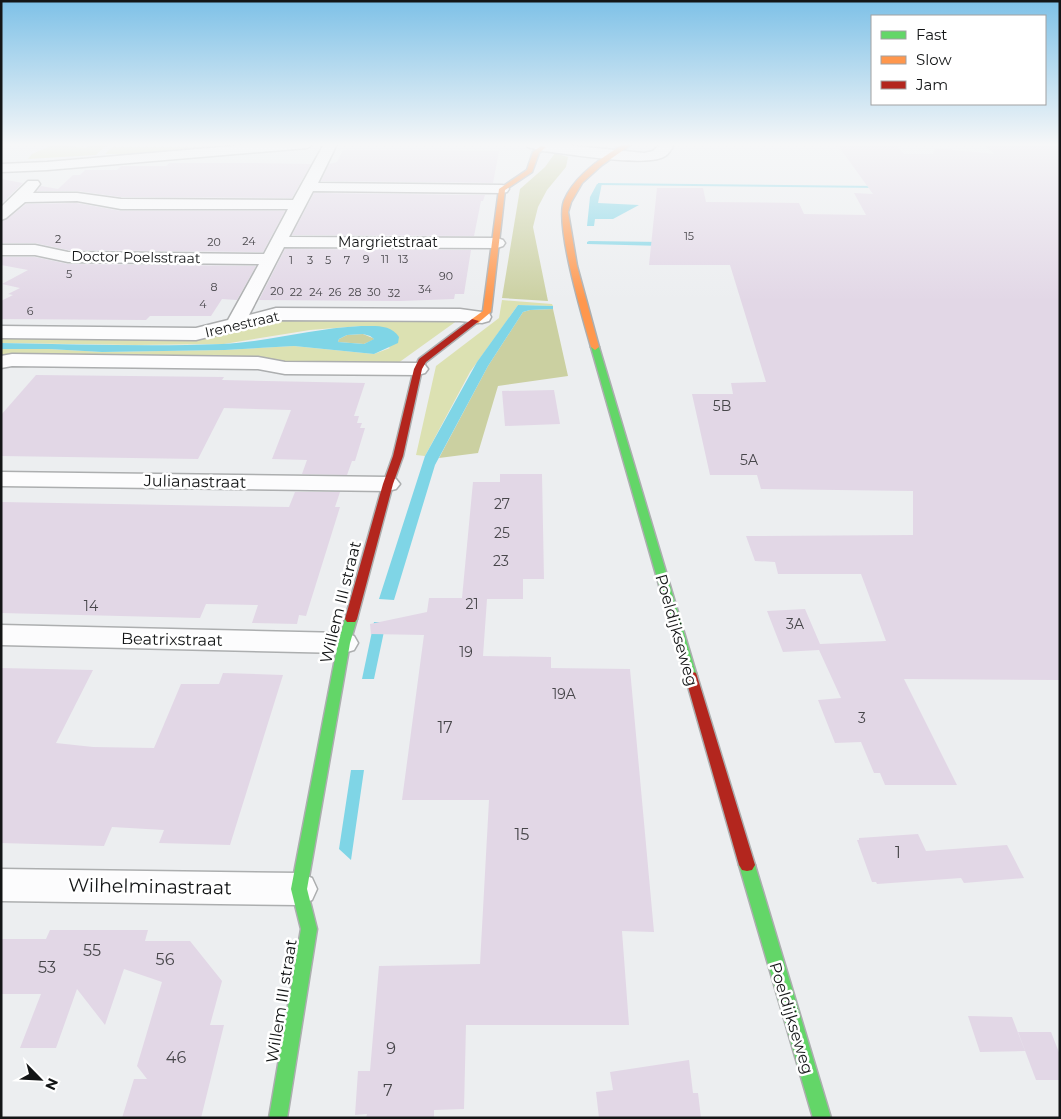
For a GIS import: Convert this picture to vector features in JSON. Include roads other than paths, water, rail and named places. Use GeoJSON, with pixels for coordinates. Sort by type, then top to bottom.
{"type":"FeatureCollection","features":[{"type":"Feature","properties":{"kind":"street"},"geometry":{"type":"LineString","coordinates":[[235,324],[303,196]]}},
{"type":"Feature","properties":{"kind":"street"},"geometry":{"type":"LineString","coordinates":[[418,369],[422,361],[487,312],[501,196]]}},
{"type":"Feature","properties":{"kind":"street","name":"Poeldijkseweg"},"geometry":{"type":"LineString","coordinates":[[571,196],[565,211],[573,269],[639,502],[822,1118]]}},
{"type":"Feature","properties":{"kind":"street"},"geometry":{"type":"LineString","coordinates":[[1,215],[21,198],[77,198],[121,204],[299,205]]}},
{"type":"Feature","properties":{"kind":"street","name":"Margrietstraat"},"geometry":{"type":"LineString","coordinates":[[280,242],[497,243]]}},
{"type":"Feature","properties":{"kind":"street","name":"Doctor Poelsstraat"},"geometry":{"type":"LineString","coordinates":[[1,250],[35,250],[68,257],[271,259]]}},
{"type":"Feature","properties":{"kind":"street","name":"Irenestraat"},"geometry":{"type":"LineString","coordinates":[[1,332],[196,334],[276,314],[460,315],[482,317]]}},
{"type":"Feature","properties":{"kind":"street","name":"Irenestraat"},"geometry":{"type":"LineString","coordinates":[[1,362],[12,360],[248,363],[285,368],[418,369]]}},
{"type":"Feature","properties":{"kind":"street","name":"Willem III straat"},"geometry":{"type":"LineString","coordinates":[[278,1118],[309,929],[299,889],[344,643],[388,484],[398,456],[418,369]]}},
{"type":"Feature","properties":{"kind":"street","name":"Julianastraat"},"geometry":{"type":"LineString","coordinates":[[1,479],[388,484]]}},
{"type":"Feature","properties":{"kind":"street","name":"Beatrixstraat"},"geometry":{"type":"LineString","coordinates":[[1,635],[344,643]]}},
{"type":"Feature","properties":{"kind":"street","name":"Wilhelminastraat"},"geometry":{"type":"LineString","coordinates":[[1,885],[299,889]]}},
{"type":"Feature","properties":{"kind":"water"},"geometry":{"type":"Polygon","coordinates":[[[599,196],[598,203],[639,205],[613,219],[595,219],[594,226],[587,226],[590,197],[599,196]]]}},
{"type":"Feature","properties":{"kind":"water"},"geometry":{"type":"Polygon","coordinates":[[[518,305],[553,306],[553,309],[523,312],[488,366],[435,465],[394,600],[379,599],[425,456],[477,362],[518,305]]]}},
{"type":"Feature","properties":{"kind":"water"},"geometry":{"type":"Polygon","coordinates":[[[372,326],[387,328],[399,337],[398,343],[374,354],[294,346],[225,350],[102,352],[1,349],[1,343],[194,345],[239,343],[343,327],[372,326]],[[363,334],[347,335],[339,339],[338,342],[364,344],[374,339],[363,334]]]}},
{"type":"Feature","properties":{"kind":"water"},"geometry":{"type":"Polygon","coordinates":[[[374,622],[386,622],[374,679],[362,679],[374,622]]]}},
{"type":"Feature","properties":{"kind":"water"},"geometry":{"type":"Polygon","coordinates":[[[351,770],[364,770],[351,860],[339,849],[351,770]]]}},
{"type":"Feature","properties":{"kind":"waterway"},"geometry":{"type":"LineString","coordinates":[[589,243],[663,244]]}}]}
